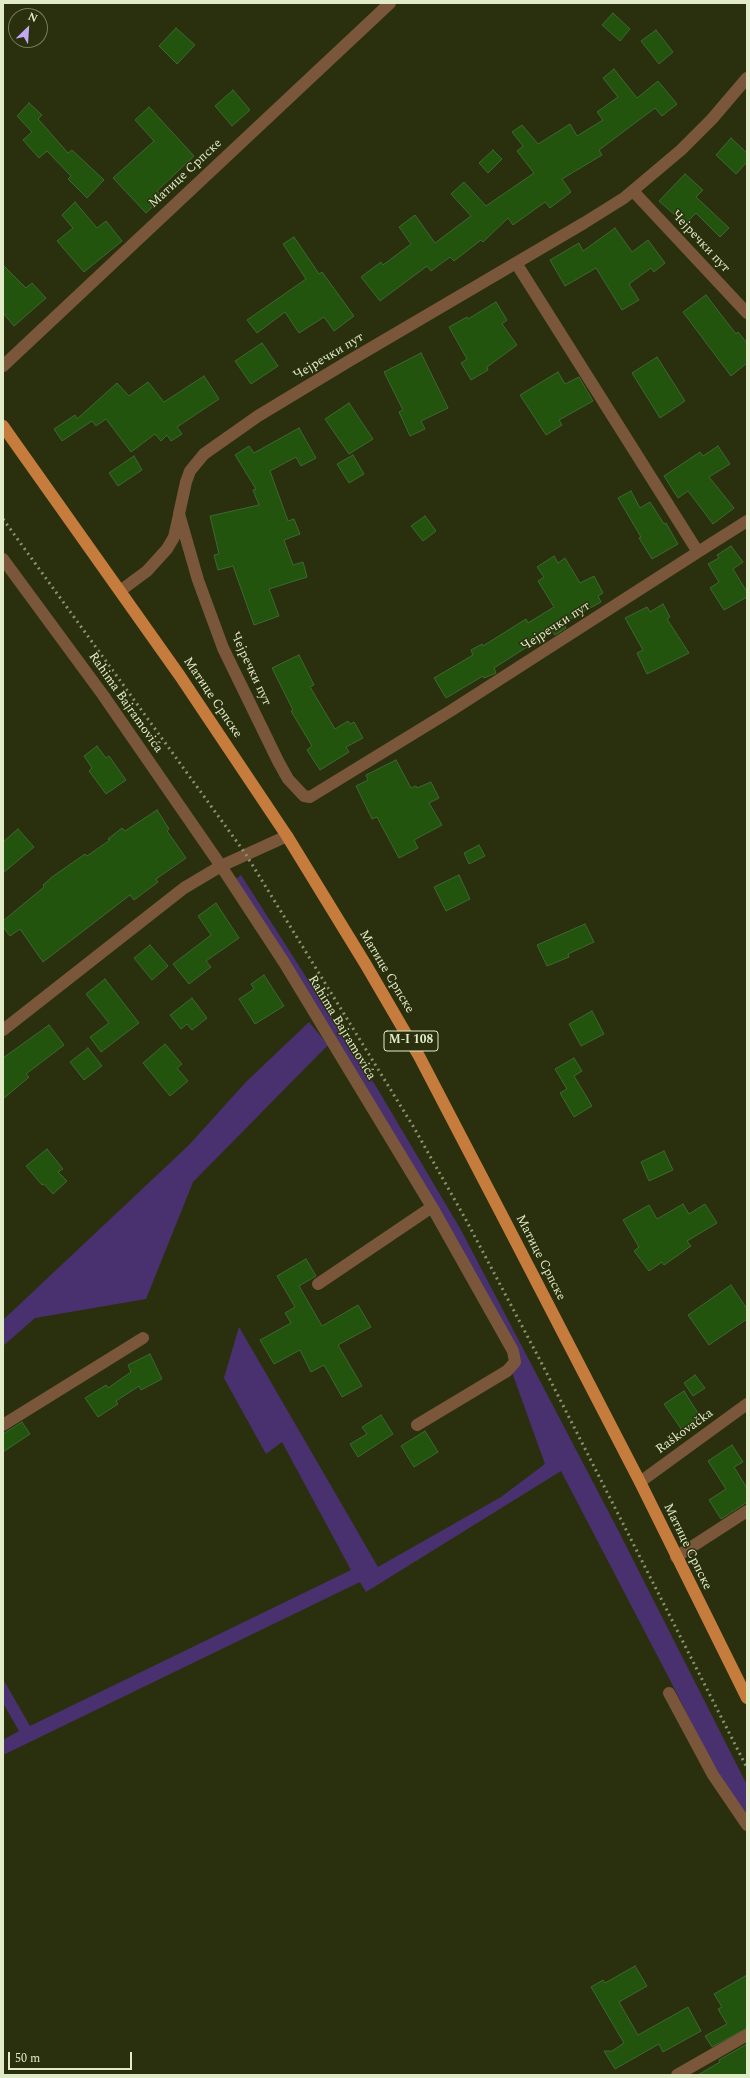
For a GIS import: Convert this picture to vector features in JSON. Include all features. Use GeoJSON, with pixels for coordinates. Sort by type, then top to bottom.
{"type":"FeatureCollection","features":[{"type":"Feature","properties":{"kind":"main road","name":"Матице Српске"},"geometry":{"type":"LineString","coordinates":[[3,426],[180,676],[287,836],[419,1056],[640,1482],[747,1698]]}},
{"type":"Feature","properties":{"kind":"street","name":"Матице Српске"},"geometry":{"type":"LineString","coordinates":[[3,366],[390,3]]}},
{"type":"Feature","properties":{"kind":"street","name":"Чејречки пут"},"geometry":{"type":"LineString","coordinates":[[747,78],[712,119],[681,150],[633,191],[584,223],[258,416],[204,454],[190,471],[179,514],[198,580],[223,648],[278,761],[297,791],[310,797],[452,710],[747,520]]}},
{"type":"Feature","properties":{"kind":"street","name":"Чејречки пут"},"geometry":{"type":"LineString","coordinates":[[633,191],[747,313]]}},
{"type":"Feature","properties":{"kind":"street"},"geometry":{"type":"LineString","coordinates":[[516,263],[698,552]]}},
{"type":"Feature","properties":{"kind":"street"},"geometry":{"type":"LineString","coordinates":[[120,591],[147,570],[167,549],[174,537],[179,514]]}},
{"type":"Feature","properties":{"kind":"street","name":"Rahima Bajramovića"},"geometry":{"type":"LineString","coordinates":[[3,559],[103,695],[221,866],[285,964],[432,1207],[513,1351],[515,1362],[507,1371],[417,1425]]}},
{"type":"Feature","properties":{"kind":"street"},"geometry":{"type":"LineString","coordinates":[[3,1030],[178,893],[221,866],[287,836]]}},
{"type":"Feature","properties":{"kind":"street"},"geometry":{"type":"LineString","coordinates":[[318,1284],[432,1207]]}},
{"type":"Feature","properties":{"kind":"street"},"geometry":{"type":"LineString","coordinates":[[3,1425],[143,1338]]}},
{"type":"Feature","properties":{"kind":"street","name":"Raškovačka"},"geometry":{"type":"LineString","coordinates":[[640,1482],[747,1404]]}},
{"type":"Feature","properties":{"kind":"street"},"geometry":{"type":"LineString","coordinates":[[676,1557],[747,1511]]}},
{"type":"Feature","properties":{"kind":"street"},"geometry":{"type":"LineString","coordinates":[[669,1693],[712,1775],[747,1825]]}},
{"type":"Feature","properties":{"kind":"street"},"geometry":{"type":"LineString","coordinates":[[677,2075],[747,2035]]}},
{"type":"Feature","properties":{"kind":"shaded area"},"geometry":{"type":"Polygon","coordinates":[[[241,875],[377,1088],[461,1230],[618,1530],[747,1785],[747,1819],[724,1788],[670,1680],[561,1471],[366,1592],[360,1582],[3,1755],[3,1740],[19,1731],[3,1703],[3,1679],[30,1726],[351,1570],[282,1442],[266,1454],[224,1378],[239,1327],[378,1567],[501,1497],[545,1464],[509,1364],[518,1359],[231,883],[241,875]]]}},
{"type":"Feature","properties":{"kind":"shaded area"},"geometry":{"type":"Polygon","coordinates":[[[309,1022],[328,1045],[193,1182],[146,1299],[35,1318],[3,1346],[3,1320],[189,1145],[246,1082],[309,1022]]]}},
{"type":"Feature","properties":{"kind":"building"},"geometry":{"type":"Polygon","coordinates":[[[613,13],[630,29],[620,41],[602,25],[613,13]]]}},
{"type":"Feature","properties":{"kind":"building"},"geometry":{"type":"Polygon","coordinates":[[[176,28],[195,45],[177,64],[159,46],[176,28]]]}},
{"type":"Feature","properties":{"kind":"building"},"geometry":{"type":"Polygon","coordinates":[[[656,30],[673,52],[659,64],[641,41],[656,30]]]}},
{"type":"Feature","properties":{"kind":"building"},"geometry":{"type":"Polygon","coordinates":[[[614,69],[637,98],[658,81],[677,104],[662,116],[655,108],[599,150],[602,155],[562,179],[571,192],[550,208],[545,202],[513,225],[508,218],[483,242],[481,240],[454,261],[450,257],[431,271],[427,266],[380,301],[361,277],[381,262],[383,265],[411,244],[399,227],[415,215],[435,243],[471,216],[451,194],[464,182],[486,206],[534,173],[517,151],[523,146],[512,132],[522,125],[538,144],[570,124],[577,136],[603,120],[597,112],[618,97],[603,78],[614,69]]]}},
{"type":"Feature","properties":{"kind":"building"},"geometry":{"type":"Polygon","coordinates":[[[233,90],[250,110],[232,126],[215,106],[233,90]]]}},
{"type":"Feature","properties":{"kind":"building"},"geometry":{"type":"Polygon","coordinates":[[[29,103],[42,115],[38,119],[68,153],[72,150],[104,180],[87,198],[68,179],[71,176],[47,151],[39,158],[23,140],[32,132],[17,116],[29,103]]]}},
{"type":"Feature","properties":{"kind":"building"},"geometry":{"type":"Polygon","coordinates":[[[149,107],[194,156],[157,191],[163,197],[146,213],[113,178],[154,141],[135,120],[149,107]]]}},
{"type":"Feature","properties":{"kind":"building"},"geometry":{"type":"Polygon","coordinates":[[[731,138],[747,153],[747,162],[736,174],[716,155],[731,138]]]}},
{"type":"Feature","properties":{"kind":"building"},"geometry":{"type":"Polygon","coordinates":[[[493,150],[502,159],[488,173],[479,163],[493,150]]]}},
{"type":"Feature","properties":{"kind":"building"},"geometry":{"type":"Polygon","coordinates":[[[685,174],[703,190],[696,197],[729,228],[720,237],[696,213],[685,224],[659,201],[685,174]]]}},
{"type":"Feature","properties":{"kind":"building"},"geometry":{"type":"Polygon","coordinates":[[[75,202],[97,228],[106,221],[122,241],[84,272],[57,241],[73,228],[62,215],[75,202]]]}},
{"type":"Feature","properties":{"kind":"building"},"geometry":{"type":"Polygon","coordinates":[[[615,228],[632,252],[648,240],[665,263],[654,272],[651,268],[629,284],[639,300],[622,310],[596,268],[565,286],[550,260],[579,243],[583,251],[615,228]]]}},
{"type":"Feature","properties":{"kind":"building"},"geometry":{"type":"Polygon","coordinates":[[[294,237],[319,274],[322,272],[354,316],[334,331],[324,317],[299,333],[285,312],[257,333],[247,320],[306,279],[283,244],[294,237]]]}},
{"type":"Feature","properties":{"kind":"building"},"geometry":{"type":"Polygon","coordinates":[[[3,265],[26,288],[32,283],[46,298],[14,326],[3,313],[3,265]]]}},
{"type":"Feature","properties":{"kind":"building"},"geometry":{"type":"Polygon","coordinates":[[[706,295],[736,334],[738,332],[747,343],[747,363],[731,376],[683,312],[706,295]]]}},
{"type":"Feature","properties":{"kind":"building"},"geometry":{"type":"Polygon","coordinates":[[[496,302],[507,320],[502,324],[517,345],[487,367],[488,370],[471,380],[461,363],[467,359],[449,327],[467,317],[468,319],[496,302]]]}},
{"type":"Feature","properties":{"kind":"building"},"geometry":{"type":"Polygon","coordinates":[[[262,343],[278,366],[251,384],[235,361],[262,343]]]}},
{"type":"Feature","properties":{"kind":"building"},"geometry":{"type":"Polygon","coordinates":[[[421,353],[448,408],[421,421],[425,429],[410,436],[399,412],[403,410],[384,372],[421,353]]]}},
{"type":"Feature","properties":{"kind":"building"},"geometry":{"type":"Polygon","coordinates":[[[657,357],[685,401],[660,418],[632,373],[657,357]]]}},
{"type":"Feature","properties":{"kind":"building"},"geometry":{"type":"Polygon","coordinates":[[[558,372],[565,384],[579,377],[593,401],[559,420],[562,425],[546,435],[520,395],[558,372]]]}},
{"type":"Feature","properties":{"kind":"building"},"geometry":{"type":"Polygon","coordinates":[[[204,376],[219,399],[177,427],[182,434],[171,441],[167,435],[161,441],[155,434],[131,452],[106,419],[96,426],[92,421],[62,441],[54,429],[75,415],[77,419],[117,383],[129,396],[148,382],[164,402],[204,376]]]}},
{"type":"Feature","properties":{"kind":"building"},"geometry":{"type":"Polygon","coordinates":[[[349,403],[373,439],[349,454],[325,419],[349,403]]]}},
{"type":"Feature","properties":{"kind":"building"},"geometry":{"type":"Polygon","coordinates":[[[299,428],[316,458],[301,466],[296,457],[270,471],[288,521],[294,519],[300,534],[284,540],[293,565],[303,562],[307,577],[269,589],[279,616],[254,625],[233,566],[218,570],[214,555],[219,554],[210,516],[259,505],[253,490],[256,489],[235,455],[249,446],[254,453],[299,428]]]}},
{"type":"Feature","properties":{"kind":"building"},"geometry":{"type":"Polygon","coordinates":[[[718,446],[730,464],[709,477],[734,508],[713,524],[688,491],[678,498],[664,476],[700,452],[703,456],[718,446]]]}},
{"type":"Feature","properties":{"kind":"building"},"geometry":{"type":"Polygon","coordinates":[[[353,455],[364,474],[349,483],[337,464],[353,455]]]}},
{"type":"Feature","properties":{"kind":"building"},"geometry":{"type":"Polygon","coordinates":[[[134,456],[142,470],[118,486],[109,473],[134,456]]]}},
{"type":"Feature","properties":{"kind":"building"},"geometry":{"type":"Polygon","coordinates":[[[631,491],[640,508],[650,502],[664,524],[666,523],[678,544],[652,559],[618,498],[631,491]]]}},
{"type":"Feature","properties":{"kind":"building"},"geometry":{"type":"Polygon","coordinates":[[[425,516],[436,531],[423,541],[411,526],[425,516]]]}},
{"type":"Feature","properties":{"kind":"building"},"geometry":{"type":"Polygon","coordinates":[[[731,546],[743,562],[733,569],[747,592],[747,597],[724,610],[710,588],[719,582],[708,564],[719,558],[717,555],[731,546]]]}},
{"type":"Feature","properties":{"kind":"building"},"geometry":{"type":"Polygon","coordinates":[[[554,556],[558,563],[565,558],[580,583],[594,576],[603,593],[598,596],[601,602],[563,623],[566,628],[555,635],[552,631],[494,668],[496,673],[484,678],[483,676],[446,698],[434,678],[473,655],[471,650],[482,644],[483,646],[526,619],[528,623],[554,607],[538,581],[544,577],[537,567],[554,556]]]}},
{"type":"Feature","properties":{"kind":"building"},"geometry":{"type":"Polygon","coordinates":[[[663,604],[670,617],[667,619],[689,653],[647,674],[637,653],[643,650],[625,618],[647,607],[650,612],[663,604]]]}},
{"type":"Feature","properties":{"kind":"building"},"geometry":{"type":"Polygon","coordinates":[[[299,655],[314,685],[310,687],[335,729],[348,721],[350,724],[354,722],[363,738],[346,747],[349,752],[320,770],[307,750],[312,746],[291,711],[293,710],[272,668],[299,655]]]}},
{"type":"Feature","properties":{"kind":"building"},"geometry":{"type":"Polygon","coordinates":[[[97,746],[106,758],[109,756],[126,780],[106,794],[89,771],[92,768],[84,756],[97,746]]]}},
{"type":"Feature","properties":{"kind":"building"},"geometry":{"type":"Polygon","coordinates":[[[396,760],[411,788],[416,786],[417,788],[431,782],[439,798],[429,803],[442,825],[414,840],[418,848],[399,858],[377,817],[372,819],[356,786],[368,780],[366,775],[396,760]]]}},
{"type":"Feature","properties":{"kind":"building"},"geometry":{"type":"Polygon","coordinates":[[[157,810],[169,829],[167,831],[186,858],[156,879],[158,882],[134,900],[130,895],[43,962],[20,929],[10,936],[3,927],[3,921],[44,887],[43,885],[52,877],[85,854],[87,856],[110,840],[108,839],[122,828],[125,831],[157,810]]]}},
{"type":"Feature","properties":{"kind":"building"},"geometry":{"type":"Polygon","coordinates":[[[18,829],[34,847],[3,873],[3,842],[18,829]]]}},
{"type":"Feature","properties":{"kind":"building"},"geometry":{"type":"Polygon","coordinates":[[[479,845],[485,856],[469,864],[464,853],[479,845]]]}},
{"type":"Feature","properties":{"kind":"building"},"geometry":{"type":"Polygon","coordinates":[[[459,875],[470,899],[446,911],[434,887],[459,875]]]}},
{"type":"Feature","properties":{"kind":"building"},"geometry":{"type":"Polygon","coordinates":[[[216,903],[239,938],[206,961],[211,967],[189,984],[173,964],[211,935],[198,916],[216,903]]]}},
{"type":"Feature","properties":{"kind":"building"},"geometry":{"type":"Polygon","coordinates":[[[585,924],[594,942],[568,954],[569,957],[547,966],[537,945],[585,924]]]}},
{"type":"Feature","properties":{"kind":"building"},"geometry":{"type":"Polygon","coordinates":[[[150,945],[168,966],[152,980],[134,958],[150,945]]]}},
{"type":"Feature","properties":{"kind":"building"},"geometry":{"type":"Polygon","coordinates":[[[264,975],[284,1006],[255,1024],[239,999],[254,989],[251,984],[264,975]]]}},
{"type":"Feature","properties":{"kind":"building"},"geometry":{"type":"Polygon","coordinates":[[[105,979],[139,1023],[101,1052],[90,1037],[109,1023],[86,994],[105,979]]]}},
{"type":"Feature","properties":{"kind":"building"},"geometry":{"type":"Polygon","coordinates":[[[192,998],[207,1018],[192,1030],[187,1024],[181,1029],[170,1015],[192,998]]]}},
{"type":"Feature","properties":{"kind":"building"},"geometry":{"type":"Polygon","coordinates":[[[592,1011],[604,1034],[581,1046],[569,1024],[592,1011]]]}},
{"type":"Feature","properties":{"kind":"building"},"geometry":{"type":"Polygon","coordinates":[[[49,1025],[64,1045],[26,1074],[29,1077],[3,1099],[3,1058],[49,1025]]]}},
{"type":"Feature","properties":{"kind":"building"},"geometry":{"type":"Polygon","coordinates":[[[165,1044],[182,1064],[177,1068],[188,1081],[170,1096],[143,1063],[165,1044]]]}},
{"type":"Feature","properties":{"kind":"building"},"geometry":{"type":"Polygon","coordinates":[[[88,1048],[102,1066],[84,1080],[70,1062],[88,1048]]]}},
{"type":"Feature","properties":{"kind":"building"},"geometry":{"type":"Polygon","coordinates":[[[574,1058],[582,1071],[574,1076],[592,1106],[574,1117],[560,1093],[567,1089],[555,1069],[574,1058]]]}},
{"type":"Feature","properties":{"kind":"building"},"geometry":{"type":"Polygon","coordinates":[[[47,1149],[63,1169],[58,1172],[67,1181],[53,1194],[44,1184],[42,1185],[26,1166],[47,1149]]]}},
{"type":"Feature","properties":{"kind":"building"},"geometry":{"type":"Polygon","coordinates":[[[664,1151],[673,1170],[649,1181],[641,1162],[664,1151]]]}},
{"type":"Feature","properties":{"kind":"building"},"geometry":{"type":"Polygon","coordinates":[[[683,1204],[689,1214],[705,1204],[717,1223],[687,1241],[691,1246],[664,1265],[662,1262],[649,1271],[634,1251],[639,1247],[623,1220],[649,1205],[657,1219],[683,1204]]]}},
{"type":"Feature","properties":{"kind":"building"},"geometry":{"type":"Polygon","coordinates":[[[306,1259],[316,1276],[299,1286],[322,1326],[358,1305],[371,1327],[338,1345],[362,1386],[342,1397],[324,1365],[311,1372],[300,1350],[274,1364],[260,1340],[291,1323],[285,1313],[295,1307],[277,1276],[306,1259]]]}},
{"type":"Feature","properties":{"kind":"building"},"geometry":{"type":"Polygon","coordinates":[[[731,1285],[747,1309],[747,1319],[709,1345],[688,1315],[731,1285]]]}},
{"type":"Feature","properties":{"kind":"building"},"geometry":{"type":"Polygon","coordinates":[[[150,1354],[162,1379],[141,1390],[139,1386],[116,1401],[118,1404],[98,1417],[85,1398],[106,1385],[108,1388],[131,1372],[128,1365],[150,1354]]]}},
{"type":"Feature","properties":{"kind":"building"},"geometry":{"type":"Polygon","coordinates":[[[695,1375],[705,1388],[693,1396],[684,1383],[695,1375]]]}},
{"type":"Feature","properties":{"kind":"building"},"geometry":{"type":"Polygon","coordinates":[[[684,1391],[701,1418],[682,1430],[664,1404],[684,1391]]]}},
{"type":"Feature","properties":{"kind":"building"},"geometry":{"type":"Polygon","coordinates":[[[381,1415],[393,1434],[358,1457],[350,1444],[367,1434],[362,1427],[381,1415]]]}},
{"type":"Feature","properties":{"kind":"building"},"geometry":{"type":"Polygon","coordinates":[[[22,1422],[30,1434],[3,1452],[3,1434],[22,1422]]]}},
{"type":"Feature","properties":{"kind":"building"},"geometry":{"type":"Polygon","coordinates":[[[425,1431],[438,1452],[414,1467],[401,1446],[425,1431]]]}},
{"type":"Feature","properties":{"kind":"building"},"geometry":{"type":"Polygon","coordinates":[[[732,1445],[743,1462],[734,1467],[747,1488],[747,1502],[721,1519],[709,1500],[726,1489],[708,1461],[732,1445]]]}},
{"type":"Feature","properties":{"kind":"building"},"geometry":{"type":"Polygon","coordinates":[[[635,1966],[647,1986],[619,2002],[638,2035],[688,2007],[701,2031],[663,2052],[659,2044],[615,2069],[604,2051],[612,2051],[624,2043],[591,1987],[603,1980],[605,1983],[635,1966]]]}},
{"type":"Feature","properties":{"kind":"building"},"geometry":{"type":"Polygon","coordinates":[[[747,1975],[747,2028],[712,2047],[705,2036],[727,2024],[718,2009],[722,2007],[714,1994],[747,1975]]]}},
{"type":"Feature","properties":{"kind":"building"},"geometry":{"type":"Polygon","coordinates":[[[747,2044],[747,2075],[698,2075],[720,2062],[719,2060],[747,2044]]]}},
{"type":"Feature","properties":{"kind":"railway"},"geometry":{"type":"LineString","coordinates":[[3,519],[245,853],[413,1126],[465,1218],[541,1362],[747,1768]]}}]}
